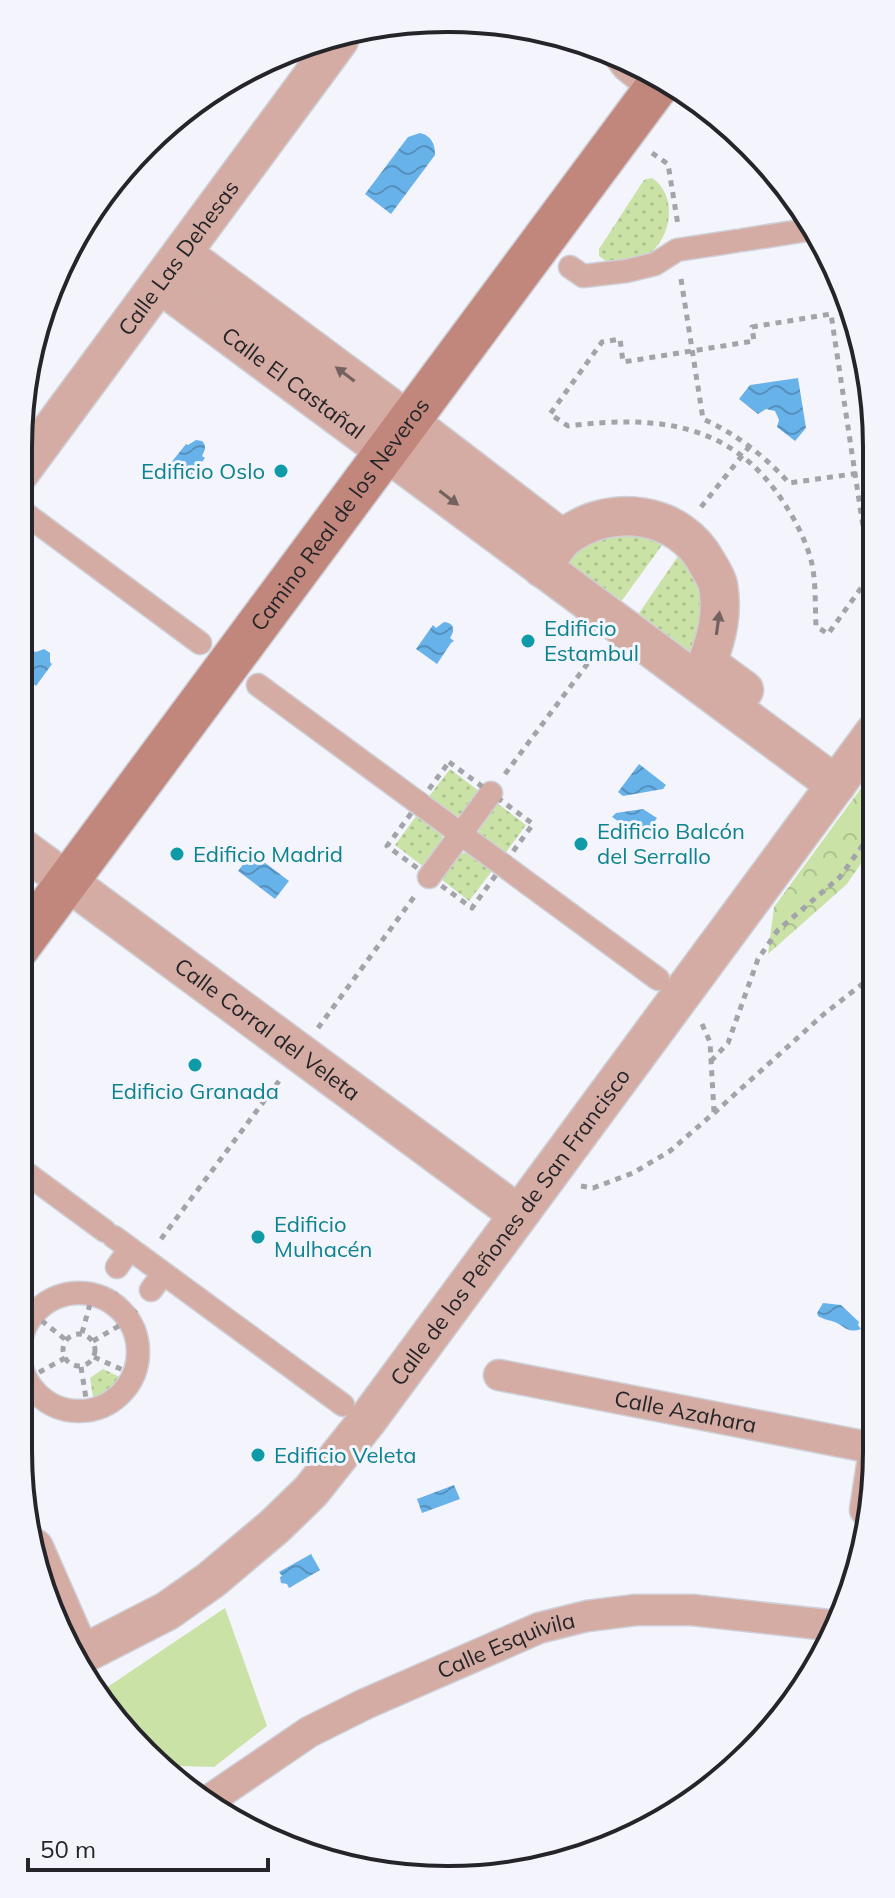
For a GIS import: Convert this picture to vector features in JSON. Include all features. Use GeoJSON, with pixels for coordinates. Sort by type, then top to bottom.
{"type":"FeatureCollection","features":[{"type":"Feature","properties":{"kind":"main road","name":"Camino Real de los Neveros"},"geometry":{"type":"LineString","coordinates":[[32,929],[656,88]]}},
{"type":"Feature","properties":{"kind":"street","name":"Calle Las Dehesas"},"geometry":{"type":"LineString","coordinates":[[32,456],[333,48]]}},
{"type":"Feature","properties":{"kind":"street"},"geometry":{"type":"LineString","coordinates":[[570,267],[583,276],[626,271],[655,264],[677,250],[801,231]]}},
{"type":"Feature","properties":{"kind":"street","name":"Calle El Castañal"},"geometry":{"type":"LineString","coordinates":[[182,253],[397,436],[700,672],[842,776]]}},
{"type":"Feature","properties":{"kind":"street","name":"Calle El Castañal"},"geometry":{"type":"LineString","coordinates":[[160,284],[397,436]]}},
{"type":"Feature","properties":{"kind":"street"},"geometry":{"type":"LineString","coordinates":[[552,554],[584,526],[606,517],[658,521],[683,533],[703,554],[717,581],[720,611],[716,639],[700,672]]}},
{"type":"Feature","properties":{"kind":"street"},"geometry":{"type":"LineString","coordinates":[[32,519],[200,643]]}},
{"type":"Feature","properties":{"kind":"street"},"geometry":{"type":"LineString","coordinates":[[258,685],[658,979]]}},
{"type":"Feature","properties":{"kind":"street","name":"Calle de los Peñones de San Francisco"},"geometry":{"type":"LineString","coordinates":[[85,1653],[167,1611],[211,1580],[311,1491],[366,1422],[863,748]]}},
{"type":"Feature","properties":{"kind":"street"},"geometry":{"type":"LineString","coordinates":[[429,877],[491,793]]}},
{"type":"Feature","properties":{"kind":"street","name":"Calle Corral del Veleta"},"geometry":{"type":"LineString","coordinates":[[32,855],[518,1214]]}},
{"type":"Feature","properties":{"kind":"street"},"geometry":{"type":"LineString","coordinates":[[32,1181],[111,1260],[157,1282],[343,1405]]}},
{"type":"Feature","properties":{"kind":"street"},"geometry":{"type":"LineString","coordinates":[[32,1313],[59,1295],[76,1292],[111,1260]]}},
{"type":"Feature","properties":{"kind":"street"},"geometry":{"type":"LineString","coordinates":[[32,1391],[53,1406],[70,1411],[88,1411],[107,1404],[123,1392],[134,1375],[138,1357],[137,1337],[131,1317],[107,1299],[111,1260]]}},
{"type":"Feature","properties":{"kind":"street","name":"Calle Azahara"},"geometry":{"type":"LineString","coordinates":[[499,1375],[863,1438]]}},
{"type":"Feature","properties":{"kind":"street","name":"Calle Esquivila"},"geometry":{"type":"LineString","coordinates":[[216,1795],[309,1732],[365,1704],[539,1628],[587,1616],[636,1610],[692,1610],[824,1625]]}},
{"type":"Feature","properties":{"kind":"path"},"geometry":{"type":"LineString","coordinates":[[652,153],[668,164],[677,222]]}},
{"type":"Feature","properties":{"kind":"path"},"geometry":{"type":"LineString","coordinates":[[677,250],[703,419],[749,447],[789,483],[863,472]]}},
{"type":"Feature","properties":{"kind":"path"},"geometry":{"type":"LineString","coordinates":[[863,525],[831,314],[752,327],[754,341],[623,362],[620,339],[602,342],[550,414],[568,426],[636,421],[672,425],[706,435],[743,455],[774,488],[796,521],[812,564],[816,626],[828,634],[863,585]]}},
{"type":"Feature","properties":{"kind":"path"},"geometry":{"type":"LineString","coordinates":[[698,511],[749,447]]}},
{"type":"Feature","properties":{"kind":"path"},"geometry":{"type":"LineString","coordinates":[[491,793],[605,641]]}},
{"type":"Feature","properties":{"kind":"path"},"geometry":{"type":"LineString","coordinates":[[711,1061],[728,1043],[758,959],[778,930],[840,877],[863,845]]}},
{"type":"Feature","properties":{"kind":"path"},"geometry":{"type":"LineString","coordinates":[[318,1028],[429,877]]}},
{"type":"Feature","properties":{"kind":"path"},"geometry":{"type":"LineString","coordinates":[[578,1186],[593,1188],[633,1173],[670,1151],[824,1014],[863,983]]}},
{"type":"Feature","properties":{"kind":"path"},"geometry":{"type":"LineString","coordinates":[[699,1019],[710,1042],[714,1113]]}},
{"type":"Feature","properties":{"kind":"path"},"geometry":{"type":"LineString","coordinates":[[167,1231],[279,1080]]}},
{"type":"Feature","properties":{"kind":"path"},"geometry":{"type":"LineString","coordinates":[[93,1341],[131,1317],[111,1260]]}},
{"type":"Feature","properties":{"kind":"path"},"geometry":{"type":"LineString","coordinates":[[82,1333],[111,1260]]}},
{"type":"Feature","properties":{"kind":"path"},"geometry":{"type":"LineString","coordinates":[[32,1313],[66,1340]]}},
{"type":"Feature","properties":{"kind":"path"},"geometry":{"type":"LineString","coordinates":[[82,1333],[93,1341],[96,1351],[91,1362],[81,1367],[65,1358],[63,1349],[66,1340],[73,1334],[82,1333]]}},
{"type":"Feature","properties":{"kind":"path"},"geometry":{"type":"LineString","coordinates":[[94,1357],[134,1375]]}},
{"type":"Feature","properties":{"kind":"path"},"geometry":{"type":"LineString","coordinates":[[32,1376],[65,1358]]}},
{"type":"Feature","properties":{"kind":"path"},"geometry":{"type":"LineString","coordinates":[[81,1367],[88,1411]]}},
{"type":"Feature","properties":{"kind":"green space"},"geometry":{"type":"Polygon","coordinates":[[[652,178],[661,186],[669,208],[660,243],[642,258],[610,264],[599,256],[599,249],[644,180],[652,178]]]}},
{"type":"Feature","properties":{"kind":"green space"},"geometry":{"type":"Polygon","coordinates":[[[597,532],[668,537],[615,610],[567,565],[570,552],[597,532]]]}},
{"type":"Feature","properties":{"kind":"green space"},"geometry":{"type":"Polygon","coordinates":[[[683,549],[706,588],[693,652],[683,654],[633,622],[683,549]]]}},
{"type":"Feature","properties":{"kind":"green space"},"geometry":{"type":"Polygon","coordinates":[[[450,769],[479,791],[461,815],[452,818],[427,799],[450,769]]]}},
{"type":"Feature","properties":{"kind":"green space"},"geometry":{"type":"Polygon","coordinates":[[[863,785],[863,861],[847,884],[768,954],[774,907],[863,785]]]}},
{"type":"Feature","properties":{"kind":"green space"},"geometry":{"type":"Polygon","coordinates":[[[497,803],[526,825],[504,855],[479,837],[479,828],[497,803]]]}},
{"type":"Feature","properties":{"kind":"green space"},"geometry":{"type":"Polygon","coordinates":[[[417,815],[442,833],[442,842],[424,867],[395,845],[417,815]]]}},
{"type":"Feature","properties":{"kind":"green space"},"geometry":{"type":"Polygon","coordinates":[[[467,852],[492,871],[469,901],[441,879],[458,855],[467,852]]]}},
{"type":"Feature","properties":{"kind":"green space"},"geometry":{"type":"Polygon","coordinates":[[[103,1369],[124,1379],[94,1403],[90,1378],[103,1369]]]}},
{"type":"Feature","properties":{"kind":"green space"},"geometry":{"type":"Polygon","coordinates":[[[225,1608],[267,1726],[214,1767],[179,1767],[135,1724],[107,1687],[225,1608]]]}},
{"type":"Feature","properties":{"kind":"water"},"geometry":{"type":"Polygon","coordinates":[[[420,133],[432,141],[435,155],[391,214],[365,194],[408,137],[420,133]]]}},
{"type":"Feature","properties":{"kind":"water"},"geometry":{"type":"Polygon","coordinates":[[[798,378],[806,428],[795,441],[777,427],[779,420],[775,411],[766,409],[758,414],[739,399],[750,385],[798,378]]]}},
{"type":"Feature","properties":{"kind":"water"},"geometry":{"type":"Polygon","coordinates":[[[196,440],[205,445],[202,456],[205,458],[189,479],[170,464],[186,444],[196,440]]]}},
{"type":"Feature","properties":{"kind":"water"},"geometry":{"type":"Polygon","coordinates":[[[444,622],[452,626],[450,638],[454,641],[437,664],[416,649],[433,625],[436,628],[444,622]]]}},
{"type":"Feature","properties":{"kind":"water"},"geometry":{"type":"Polygon","coordinates":[[[44,649],[50,653],[52,664],[36,686],[32,683],[32,652],[44,649]]]}},
{"type":"Feature","properties":{"kind":"water"},"geometry":{"type":"Polygon","coordinates":[[[639,764],[666,785],[663,789],[623,796],[618,792],[639,764]]]}},
{"type":"Feature","properties":{"kind":"water"},"geometry":{"type":"Polygon","coordinates":[[[643,809],[657,818],[643,838],[612,817],[616,813],[643,809]]]}},
{"type":"Feature","properties":{"kind":"water"},"geometry":{"type":"Polygon","coordinates":[[[252,853],[289,881],[275,899],[238,871],[252,853]]]}},
{"type":"Feature","properties":{"kind":"water"},"geometry":{"type":"Polygon","coordinates":[[[823,1303],[841,1305],[859,1322],[861,1329],[849,1330],[818,1316],[823,1303]]]}},
{"type":"Feature","properties":{"kind":"water"},"geometry":{"type":"Polygon","coordinates":[[[454,1485],[460,1499],[422,1513],[417,1499],[454,1485]]]}},
{"type":"Feature","properties":{"kind":"water"},"geometry":{"type":"Polygon","coordinates":[[[311,1554],[320,1570],[289,1588],[281,1583],[279,1572],[311,1554]]]}},
{"type":"Feature","properties":{"kind":"place","name":"Edificio Oslo"},"geometry":{"type":"Point","coordinates":[281,471]}},
{"type":"Feature","properties":{"kind":"place","name":"Edificio Estambul"},"geometry":{"type":"Point","coordinates":[528,641]}},
{"type":"Feature","properties":{"kind":"place","name":"Edificio Balcón del Serrallo"},"geometry":{"type":"Point","coordinates":[581,844]}},
{"type":"Feature","properties":{"kind":"place","name":"Edificio Madrid"},"geometry":{"type":"Point","coordinates":[177,854]}},
{"type":"Feature","properties":{"kind":"place","name":"Edificio Granada"},"geometry":{"type":"Point","coordinates":[195,1065]}},
{"type":"Feature","properties":{"kind":"place","name":"Edificio Mulhacén"},"geometry":{"type":"Point","coordinates":[258,1237]}},
{"type":"Feature","properties":{"kind":"place","name":"Edificio Veleta"},"geometry":{"type":"Point","coordinates":[258,1455]}}]}
